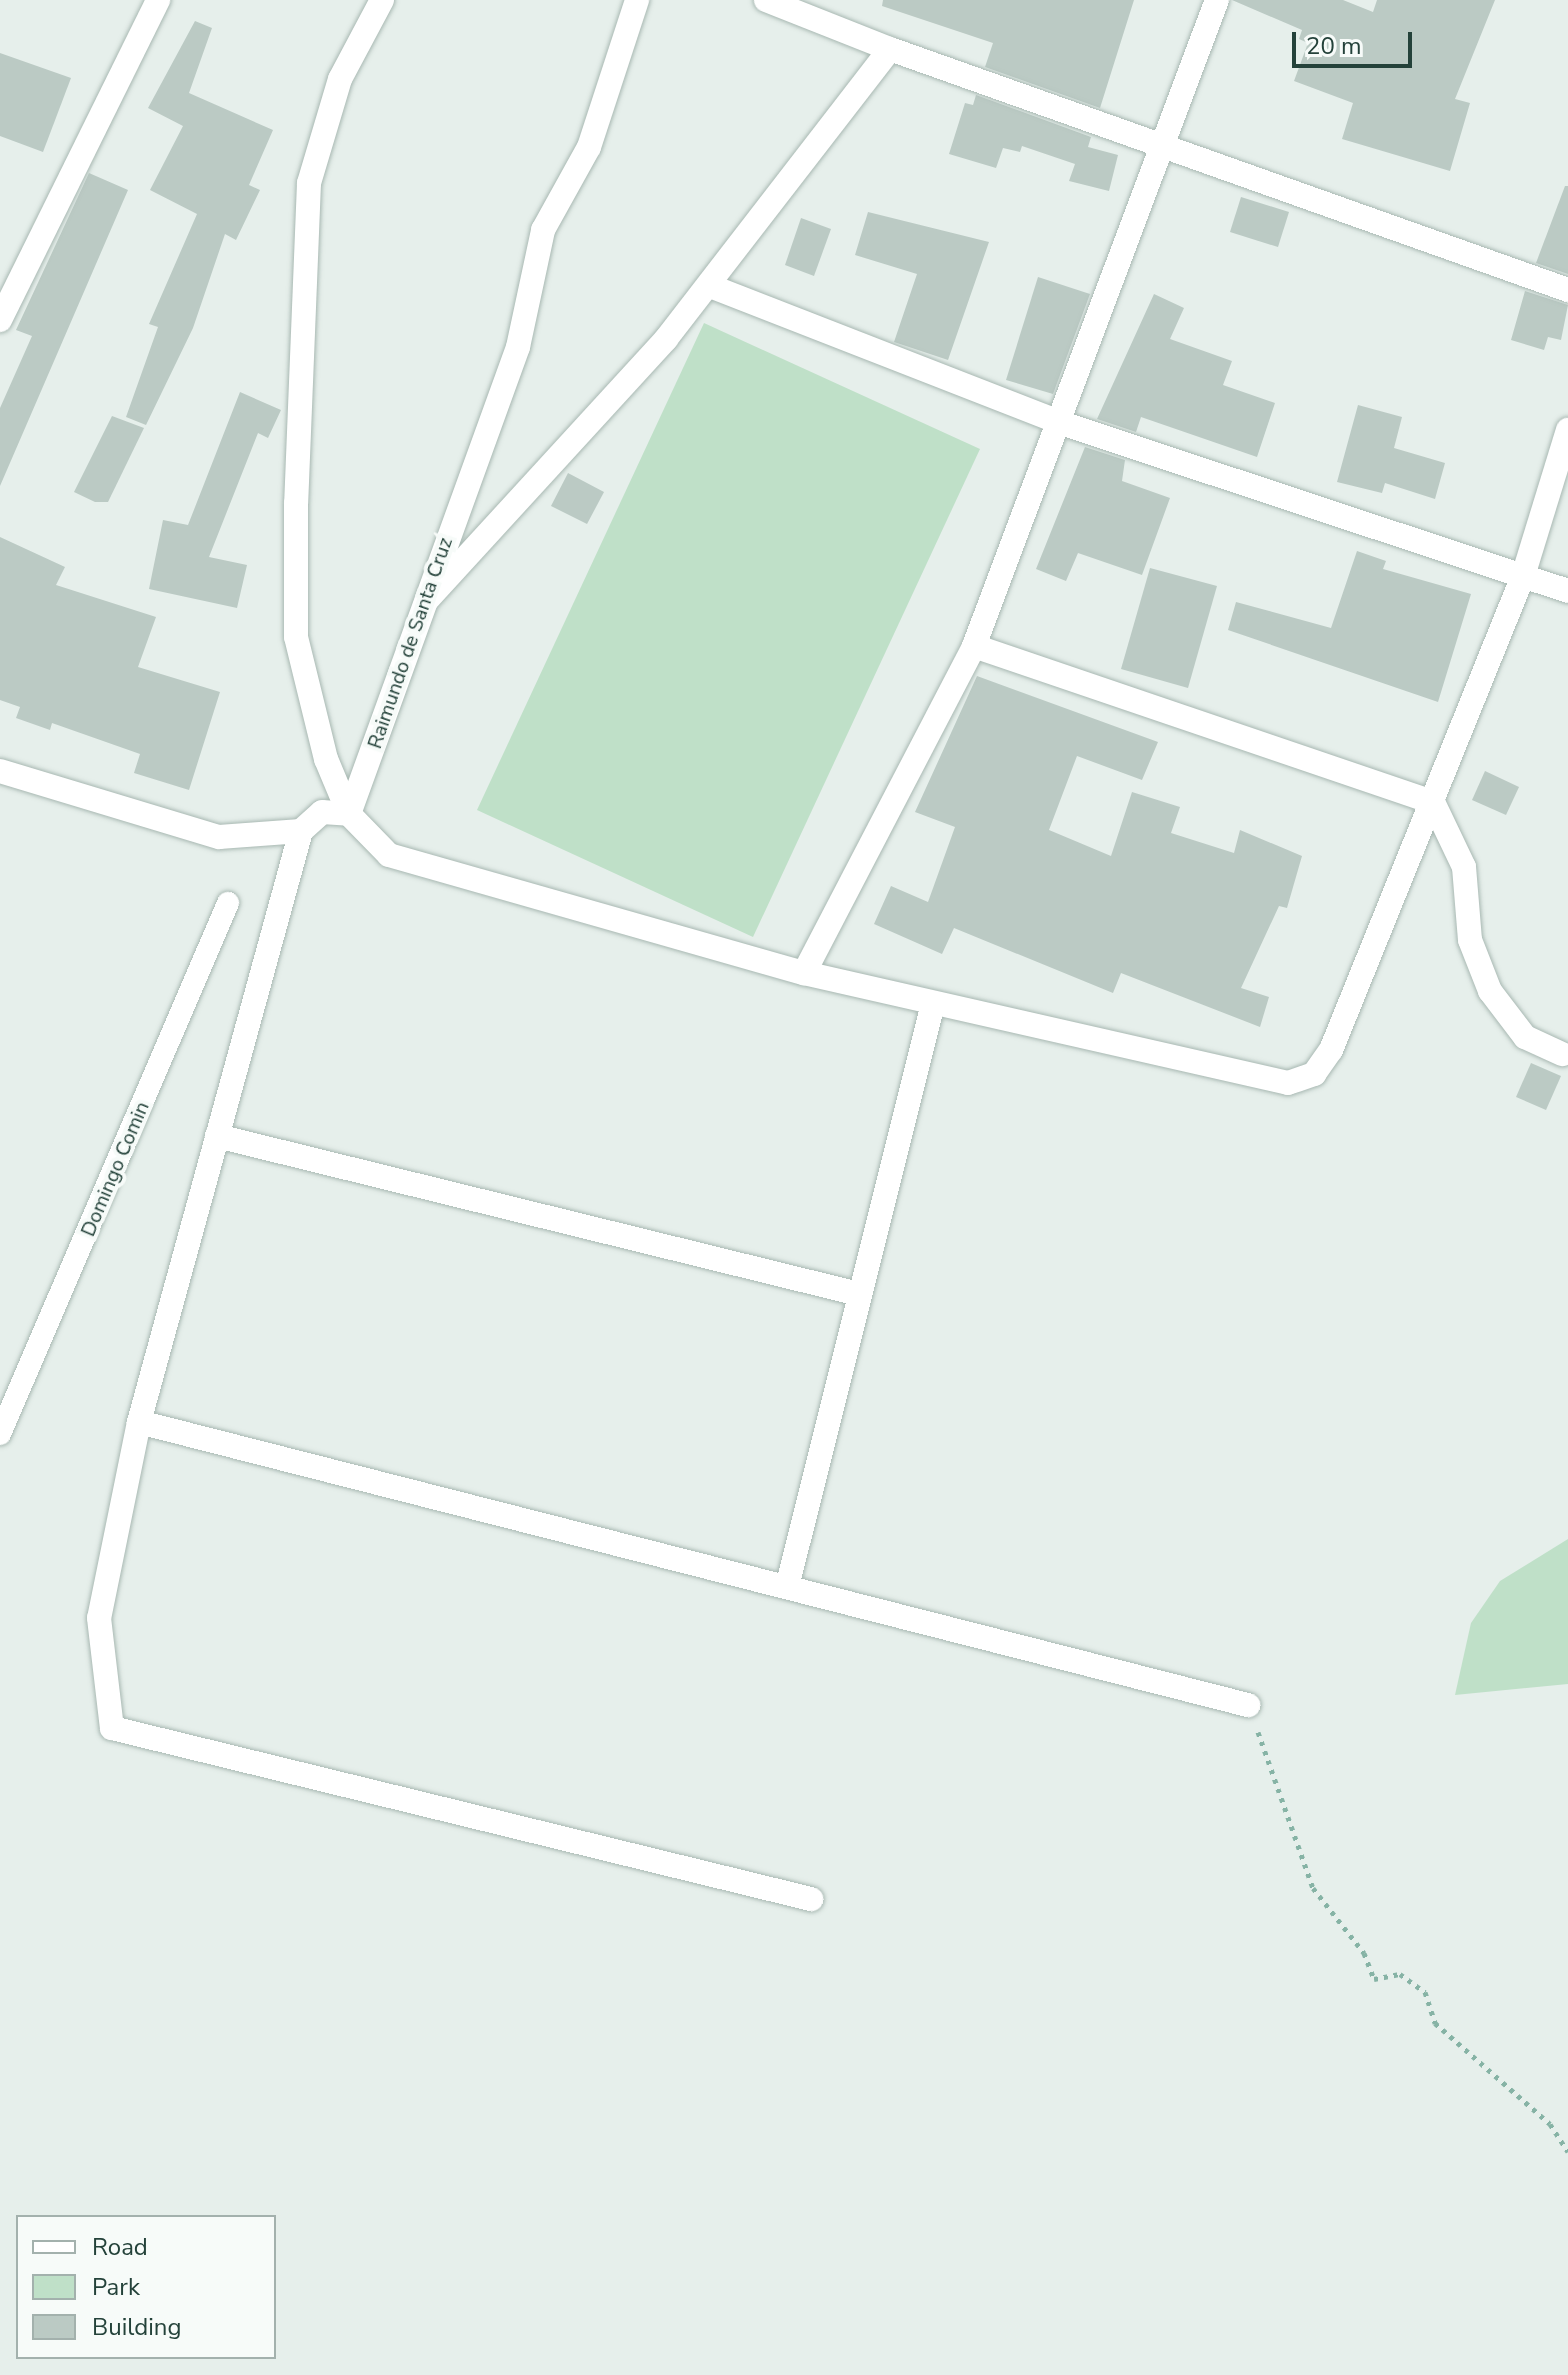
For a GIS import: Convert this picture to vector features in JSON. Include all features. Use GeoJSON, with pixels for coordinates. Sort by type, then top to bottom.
{"type":"FeatureCollection","features":[{"type":"Feature","properties":{"kind":"street"},"geometry":{"type":"LineString","coordinates":[[0,320],[158,0]]}},
{"type":"Feature","properties":{"kind":"street"},"geometry":{"type":"LineString","coordinates":[[382,0],[340,79],[309,183],[295,517],[296,637],[326,759],[349,814],[389,855],[804,973],[933,1004],[1272,1083],[1314,1074],[1331,1050],[1523,576],[1568,430]]}},
{"type":"Feature","properties":{"kind":"street","name":"Raimundo de Santa Cruz"},"geometry":{"type":"LineString","coordinates":[[349,814],[403,675],[419,609],[518,347],[543,230],[589,147],[637,0]]}},
{"type":"Feature","properties":{"kind":"street"},"geometry":{"type":"LineString","coordinates":[[766,0],[890,49],[991,80],[1164,150],[1568,290]]}},
{"type":"Feature","properties":{"kind":"street"},"geometry":{"type":"LineString","coordinates":[[804,973],[974,646],[1164,150],[1217,0]]}},
{"type":"Feature","properties":{"kind":"street"},"geometry":{"type":"LineString","coordinates":[[419,609],[710,286],[890,49]]}},
{"type":"Feature","properties":{"kind":"street"},"geometry":{"type":"LineString","coordinates":[[710,286],[1061,423],[1568,591]]}},
{"type":"Feature","properties":{"kind":"street"},"geometry":{"type":"LineString","coordinates":[[974,646],[1433,802],[1464,867],[1470,940],[1490,991],[1525,1037],[1562,1054]]}},
{"type":"Feature","properties":{"kind":"street"},"geometry":{"type":"LineString","coordinates":[[0,771],[219,837],[301,831]]}},
{"type":"Feature","properties":{"kind":"street"},"geometry":{"type":"LineString","coordinates":[[349,814],[322,812],[301,831],[139,1422],[99,1618],[112,1728],[811,1899]]}},
{"type":"Feature","properties":{"kind":"street"},"geometry":{"type":"LineString","coordinates":[[787,1587],[933,1004]]}},
{"type":"Feature","properties":{"kind":"street"},"geometry":{"type":"LineString","coordinates":[[217,1136],[859,1294]]}},
{"type":"Feature","properties":{"kind":"street"},"geometry":{"type":"LineString","coordinates":[[139,1422],[1248,1705]]}},
{"type":"Feature","properties":{"kind":"lane","name":"Domingo Comin"},"geometry":{"type":"LineString","coordinates":[[0,1434],[228,903]]}},
{"type":"Feature","properties":{"kind":"path"},"geometry":{"type":"LineString","coordinates":[[1248,1705],[1313,1888],[1364,1953],[1374,1979],[1400,1974],[1425,1992],[1435,2023],[1550,2124],[1568,2152]]}},
{"type":"Feature","properties":{"kind":"green space"},"geometry":{"type":"Polygon","coordinates":[[[704,323],[980,449],[753,937],[477,810],[704,323]]]}},
{"type":"Feature","properties":{"kind":"green space"},"geometry":{"type":"Polygon","coordinates":[[[1568,1539],[1568,1684],[1455,1695],[1471,1623],[1500,1581],[1568,1539]]]}},
{"type":"Feature","properties":{"kind":"building"},"geometry":{"type":"Polygon","coordinates":[[[883,0],[1134,0],[1100,108],[985,67],[993,43],[882,6],[883,0]]]}},
{"type":"Feature","properties":{"kind":"building"},"geometry":{"type":"Polygon","coordinates":[[[1232,0],[1343,0],[1373,12],[1377,0],[1495,0],[1455,99],[1470,103],[1450,171],[1342,139],[1353,103],[1294,81],[1308,43],[1299,39],[1302,30],[1232,0]]]}},
{"type":"Feature","properties":{"kind":"building"},"geometry":{"type":"Polygon","coordinates":[[[195,21],[212,28],[189,93],[273,130],[249,185],[260,190],[236,240],[225,234],[193,328],[146,425],[126,417],[158,327],[149,324],[197,214],[150,190],[183,126],[148,108],[195,21]]]}},
{"type":"Feature","properties":{"kind":"building"},"geometry":{"type":"Polygon","coordinates":[[[0,53],[71,78],[43,152],[0,136],[0,53]]]}},
{"type":"Feature","properties":{"kind":"building"},"geometry":{"type":"Polygon","coordinates":[[[976,95],[1091,137],[1088,147],[1118,155],[1109,191],[1069,181],[1075,164],[1022,146],[1020,152],[1003,148],[996,168],[949,154],[965,103],[973,105],[976,95]]]}},
{"type":"Feature","properties":{"kind":"building"},"geometry":{"type":"Polygon","coordinates":[[[89,173],[128,190],[0,486],[0,408],[32,336],[16,330],[89,173]]]}},
{"type":"Feature","properties":{"kind":"building"},"geometry":{"type":"Polygon","coordinates":[[[1565,186],[1568,186],[1568,274],[1536,263],[1565,186]]]}},
{"type":"Feature","properties":{"kind":"building"},"geometry":{"type":"Polygon","coordinates":[[[1241,197],[1289,212],[1278,247],[1230,232],[1241,197]]]}},
{"type":"Feature","properties":{"kind":"building"},"geometry":{"type":"Polygon","coordinates":[[[868,212],[989,242],[948,360],[894,342],[917,274],[855,255],[868,212]]]}},
{"type":"Feature","properties":{"kind":"building"},"geometry":{"type":"Polygon","coordinates":[[[801,218],[831,229],[814,276],[785,265],[801,218]]]}},
{"type":"Feature","properties":{"kind":"building"},"geometry":{"type":"Polygon","coordinates":[[[1038,277],[1090,294],[1053,394],[1006,380],[1038,277]]]}},
{"type":"Feature","properties":{"kind":"building"},"geometry":{"type":"Polygon","coordinates":[[[1525,291],[1568,305],[1561,340],[1548,337],[1544,350],[1511,340],[1525,291]]]}},
{"type":"Feature","properties":{"kind":"building"},"geometry":{"type":"Polygon","coordinates":[[[1154,294],[1184,308],[1170,339],[1232,361],[1223,385],[1275,403],[1257,457],[1141,417],[1136,432],[1097,419],[1154,294]]]}},
{"type":"Feature","properties":{"kind":"building"},"geometry":{"type":"Polygon","coordinates":[[[240,392],[281,410],[268,438],[258,433],[209,557],[247,565],[237,608],[149,589],[163,520],[188,525],[240,392]]]}},
{"type":"Feature","properties":{"kind":"building"},"geometry":{"type":"Polygon","coordinates":[[[1358,405],[1402,417],[1394,448],[1445,463],[1435,499],[1385,483],[1382,493],[1337,482],[1358,405]]]}},
{"type":"Feature","properties":{"kind":"building"},"geometry":{"type":"Polygon","coordinates":[[[112,416],[144,428],[108,502],[95,502],[74,492],[112,416]]]}},
{"type":"Feature","properties":{"kind":"building"},"geometry":{"type":"Polygon","coordinates":[[[1085,447],[1125,460],[1122,481],[1170,498],[1142,575],[1078,553],[1066,581],[1036,569],[1085,447]]]}},
{"type":"Feature","properties":{"kind":"building"},"geometry":{"type":"Polygon","coordinates":[[[568,473],[604,492],[587,524],[551,506],[568,473]]]}},
{"type":"Feature","properties":{"kind":"building"},"geometry":{"type":"Polygon","coordinates":[[[0,537],[65,567],[56,585],[156,617],[138,667],[220,692],[189,790],[134,773],[140,754],[52,723],[50,730],[16,718],[20,707],[0,700],[0,537]]]}},
{"type":"Feature","properties":{"kind":"building"},"geometry":{"type":"Polygon","coordinates":[[[1357,551],[1386,561],[1383,569],[1471,594],[1438,702],[1228,630],[1236,602],[1331,628],[1357,551]]]}},
{"type":"Feature","properties":{"kind":"building"},"geometry":{"type":"Polygon","coordinates":[[[1150,568],[1217,586],[1188,688],[1121,669],[1150,568]]]}},
{"type":"Feature","properties":{"kind":"building"},"geometry":{"type":"Polygon","coordinates":[[[977,676],[1158,742],[1142,780],[1077,756],[1049,830],[1111,856],[1132,792],[1180,807],[1171,833],[1234,853],[1240,830],[1302,856],[1287,908],[1279,906],[1241,988],[1269,997],[1260,1027],[1121,973],[1113,993],[954,928],[942,954],[874,924],[891,886],[928,902],[955,827],[915,812],[977,676]]]}},
{"type":"Feature","properties":{"kind":"building"},"geometry":{"type":"Polygon","coordinates":[[[1485,771],[1519,787],[1506,815],[1472,800],[1485,771]]]}},
{"type":"Feature","properties":{"kind":"building"},"geometry":{"type":"Polygon","coordinates":[[[1531,1063],[1561,1076],[1546,1110],[1516,1097],[1531,1063]]]}}]}
